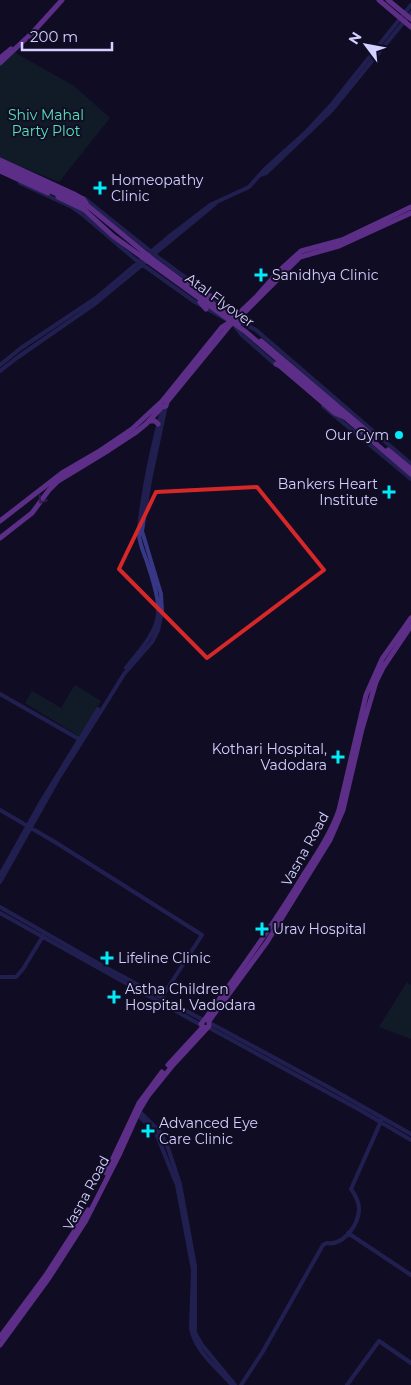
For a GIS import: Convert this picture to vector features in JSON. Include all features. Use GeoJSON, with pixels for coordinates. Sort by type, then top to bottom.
{"type":"FeatureCollection","features":[{"type":"Feature","properties":{"kind":"main road"},"geometry":{"type":"LineString","coordinates":[[0,58],[60,0]]}},
{"type":"Feature","properties":{"kind":"main road"},"geometry":{"type":"LineString","coordinates":[[0,63],[33,32],[60,0]]}},
{"type":"Feature","properties":{"kind":"main road"},"geometry":{"type":"LineString","coordinates":[[379,0],[406,17]]}},
{"type":"Feature","properties":{"kind":"main road"},"geometry":{"type":"LineString","coordinates":[[388,0],[406,17],[411,27]]}},
{"type":"Feature","properties":{"kind":"main road","name":"Atal Flyover"},"geometry":{"type":"LineString","coordinates":[[0,162],[70,195],[125,241],[246,332],[411,474]]}},
{"type":"Feature","properties":{"kind":"main road"},"geometry":{"type":"LineString","coordinates":[[0,172],[86,208]]}},
{"type":"Feature","properties":{"kind":"main road"},"geometry":{"type":"LineString","coordinates":[[0,538],[32,513],[58,481],[109,450],[149,420],[233,321],[297,253],[342,240],[411,207]]}},
{"type":"Feature","properties":{"kind":"main road"},"geometry":{"type":"LineString","coordinates":[[233,321],[300,257],[339,246],[411,212]]}},
{"type":"Feature","properties":{"kind":"main road"},"geometry":{"type":"LineString","coordinates":[[206,309],[200,302],[125,247],[125,241],[132,240],[204,293],[213,297]]}},
{"type":"Feature","properties":{"kind":"main road","name":"Atal Flyover"},"geometry":{"type":"LineString","coordinates":[[125,241],[231,316],[411,469]]}},
{"type":"Feature","properties":{"kind":"main road"},"geometry":{"type":"LineString","coordinates":[[278,365],[335,413],[344,417]]}},
{"type":"Feature","properties":{"kind":"main road"},"geometry":{"type":"LineString","coordinates":[[0,521],[62,473],[132,429],[163,404]]}},
{"type":"Feature","properties":{"kind":"main road"},"geometry":{"type":"LineString","coordinates":[[149,420],[155,421],[158,424]]}},
{"type":"Feature","properties":{"kind":"main road","name":"Vasna Road"},"geometry":{"type":"LineString","coordinates":[[206,1024],[285,905],[335,820],[341,803],[366,694],[382,659],[411,618]]}},
{"type":"Feature","properties":{"kind":"main road","name":"Vasna Road"},"geometry":{"type":"LineString","coordinates":[[0,1337],[46,1275],[82,1220],[146,1092],[206,1024],[267,942],[330,840],[343,810],[362,729],[377,680],[384,666],[411,626]]}},
{"type":"Feature","properties":{"kind":"main road","name":"Vasna Road"},"geometry":{"type":"LineString","coordinates":[[0,1345],[50,1278],[85,1222],[120,1153],[137,1111]]}},
{"type":"Feature","properties":{"kind":"street"},"geometry":{"type":"LineString","coordinates":[[0,365],[21,348],[94,300],[219,201],[249,187],[260,176],[266,174],[332,110],[406,17],[411,5]]}},
{"type":"Feature","properties":{"kind":"street"},"geometry":{"type":"LineString","coordinates":[[0,162],[78,194],[99,208],[153,253],[228,308],[233,321],[242,335],[346,426],[411,479]]}},
{"type":"Feature","properties":{"kind":"street"},"geometry":{"type":"LineString","coordinates":[[0,172],[72,207],[141,263],[206,309],[256,330],[411,464]]}},
{"type":"Feature","properties":{"kind":"street"},"geometry":{"type":"LineString","coordinates":[[0,371],[96,303],[141,263]]}},
{"type":"Feature","properties":{"kind":"street"},"geometry":{"type":"LineString","coordinates":[[0,882],[79,739],[122,672],[148,641],[155,628],[159,606],[155,586],[139,536],[147,483],[163,404]]}},
{"type":"Feature","properties":{"kind":"street"},"geometry":{"type":"LineString","coordinates":[[0,875],[124,674],[152,642],[158,630],[162,612],[160,594],[142,531],[147,483],[163,404]]}},
{"type":"Feature","properties":{"kind":"street"},"geometry":{"type":"LineString","coordinates":[[0,694],[79,739]]}},
{"type":"Feature","properties":{"kind":"street"},"geometry":{"type":"LineString","coordinates":[[0,810],[55,842],[202,934],[162,997]]}},
{"type":"Feature","properties":{"kind":"street"},"geometry":{"type":"LineString","coordinates":[[0,907],[44,935],[206,1024],[331,1088],[411,1140]]}},
{"type":"Feature","properties":{"kind":"street"},"geometry":{"type":"LineString","coordinates":[[0,912],[162,997],[206,1024]]}},
{"type":"Feature","properties":{"kind":"street"},"geometry":{"type":"LineString","coordinates":[[0,977],[16,977],[44,935]]}},
{"type":"Feature","properties":{"kind":"street"},"geometry":{"type":"LineString","coordinates":[[137,1111],[160,1132],[168,1148],[180,1184],[195,1266],[195,1333],[202,1345],[234,1385]]}},
{"type":"Feature","properties":{"kind":"street"},"geometry":{"type":"LineString","coordinates":[[381,1120],[411,1134]]}},
{"type":"Feature","properties":{"kind":"street"},"geometry":{"type":"LineString","coordinates":[[241,1385],[262,1353],[323,1244],[327,1242],[333,1244],[342,1240],[358,1216],[357,1197],[351,1189],[381,1120]]}},
{"type":"Feature","properties":{"kind":"street"},"geometry":{"type":"LineString","coordinates":[[348,1233],[411,1275]]}},
{"type":"Feature","properties":{"kind":"street"},"geometry":{"type":"LineString","coordinates":[[347,1385],[379,1341],[411,1362]]}},
{"type":"Feature","properties":{"kind":"highlighted area"},"geometry":{"type":"Polygon","coordinates":[[[257,487],[324,570],[207,658],[119,569],[156,492],[257,487]]]}},
{"type":"Feature","properties":{"kind":"green space","name":"Shiv Mahal Party Plot"},"geometry":{"type":"Polygon","coordinates":[[[12,51],[74,86],[110,118],[59,182],[0,158],[0,62],[12,51]]]}},
{"type":"Feature","properties":{"kind":"green space"},"geometry":{"type":"Polygon","coordinates":[[[75,685],[101,701],[79,736],[25,703],[32,691],[61,708],[75,685]]]}},
{"type":"Feature","properties":{"kind":"green space"},"geometry":{"type":"Polygon","coordinates":[[[407,982],[411,985],[411,1039],[379,1027],[407,982]]]}},
{"type":"Feature","properties":{"kind":"place","name":"Homeopathy Clinic"},"geometry":{"type":"Point","coordinates":[100,188]}},
{"type":"Feature","properties":{"kind":"place","name":"Sanidhya Clinic"},"geometry":{"type":"Point","coordinates":[261,275]}},
{"type":"Feature","properties":{"kind":"place","name":"Our Gym"},"geometry":{"type":"Point","coordinates":[399,435]}},
{"type":"Feature","properties":{"kind":"place","name":"Bankers Heart Institute"},"geometry":{"type":"Point","coordinates":[389,492]}},
{"type":"Feature","properties":{"kind":"place","name":"Kothari Hospital, Vadodara"},"geometry":{"type":"Point","coordinates":[338,757]}},
{"type":"Feature","properties":{"kind":"place","name":"Urav Hospital"},"geometry":{"type":"Point","coordinates":[262,929]}},
{"type":"Feature","properties":{"kind":"place","name":"Lifeline Clinic"},"geometry":{"type":"Point","coordinates":[107,958]}},
{"type":"Feature","properties":{"kind":"place","name":"Astha Children Hospital, Vadodara"},"geometry":{"type":"Point","coordinates":[114,997]}},
{"type":"Feature","properties":{"kind":"place","name":"Advanced Eye Care Clinic"},"geometry":{"type":"Point","coordinates":[148,1131]}}]}
